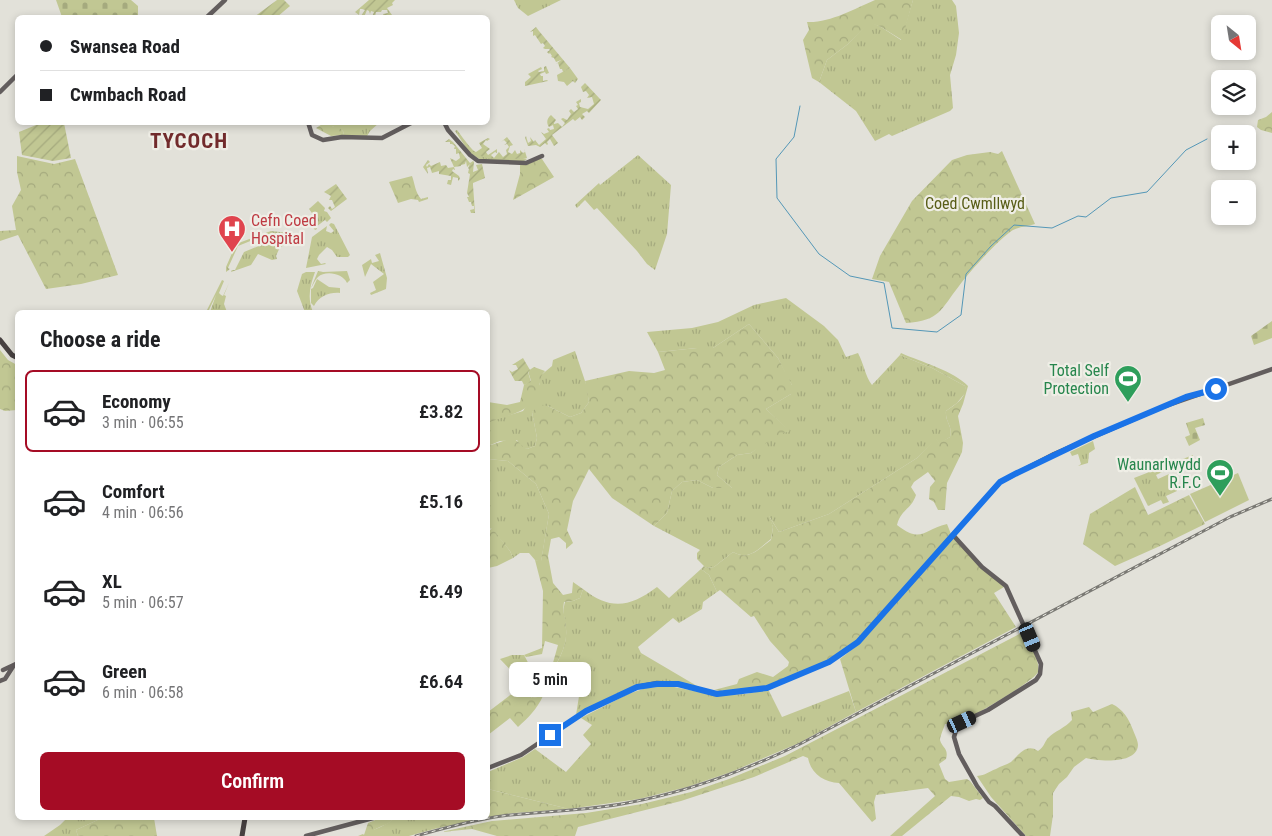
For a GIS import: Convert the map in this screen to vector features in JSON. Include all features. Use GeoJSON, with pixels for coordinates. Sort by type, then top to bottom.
{"type":"FeatureCollection","features":[{"type":"Feature","properties":{"kind":"main road"},"geometry":{"type":"LineString","coordinates":[[209,15],[225,0]]}},
{"type":"Feature","properties":{"kind":"main road"},"geometry":{"type":"LineString","coordinates":[[0,92],[15,77]]}},
{"type":"Feature","properties":{"kind":"main road"},"geometry":{"type":"LineString","coordinates":[[309,125],[312,135],[323,140],[384,138],[408,125]]}},
{"type":"Feature","properties":{"kind":"main road"},"geometry":{"type":"LineString","coordinates":[[446,125],[478,162],[526,163],[542,156]]}},
{"type":"Feature","properties":{"kind":"main road"},"geometry":{"type":"LineString","coordinates":[[0,340],[15,356]]}},
{"type":"Feature","properties":{"kind":"main road"},"geometry":{"type":"LineString","coordinates":[[490,767],[521,754],[586,711],[637,687],[657,684],[678,684],[717,694],[767,688],[829,662],[858,642],[1000,482],[1094,436],[1186,397],[1213,390],[1272,369]]}},
{"type":"Feature","properties":{"kind":"main road"},"geometry":{"type":"LineString","coordinates":[[953,534],[982,568],[1006,586],[1041,664],[1040,674],[1036,680],[988,710],[962,722],[955,730],[954,737],[960,754],[977,786],[989,802],[1023,836]]}},
{"type":"Feature","properties":{"kind":"main road"},"geometry":{"type":"LineString","coordinates":[[6,676],[2,670],[15,664]]}},
{"type":"Feature","properties":{"kind":"main road"},"geometry":{"type":"LineString","coordinates":[[0,681],[4,680],[15,665]]}},
{"type":"Feature","properties":{"kind":"main road"},"geometry":{"type":"LineString","coordinates":[[242,836],[245,820]]}},
{"type":"Feature","properties":{"kind":"main road"},"geometry":{"type":"LineString","coordinates":[[306,836],[366,820]]}},
{"type":"Feature","properties":{"kind":"green space"},"geometry":{"type":"Polygon","coordinates":[[[56,0],[131,0],[138,6],[138,15],[61,15],[56,0]]]}},
{"type":"Feature","properties":{"kind":"green space"},"geometry":{"type":"Polygon","coordinates":[[[277,0],[284,0],[290,6],[279,15],[257,15],[277,0]]]}},
{"type":"Feature","properties":{"kind":"green space"},"geometry":{"type":"Polygon","coordinates":[[[369,0],[395,0],[392,3],[393,5],[387,8],[392,15],[383,15],[388,13],[387,10],[376,12],[375,15],[373,15],[374,12],[371,11],[370,14],[367,10],[365,15],[362,15],[365,10],[362,9],[360,9],[359,15],[355,12],[369,0]]]}},
{"type":"Feature","properties":{"kind":"green space"},"geometry":{"type":"Polygon","coordinates":[[[514,0],[561,0],[528,16],[518,8],[514,0]]]}},
{"type":"Feature","properties":{"kind":"green space"},"geometry":{"type":"Polygon","coordinates":[[[875,0],[913,0],[902,40],[881,27],[870,23],[848,44],[827,60],[819,82],[812,78],[803,40],[809,30],[807,22],[833,18],[875,0]]]}},
{"type":"Feature","properties":{"kind":"green space"},"geometry":{"type":"Polygon","coordinates":[[[913,0],[952,0],[956,6],[959,33],[956,55],[950,75],[953,108],[892,136],[889,134],[875,141],[856,111],[819,82],[827,60],[848,44],[870,22],[901,40],[913,0]]]}},
{"type":"Feature","properties":{"kind":"green space"},"geometry":{"type":"Polygon","coordinates":[[[536,27],[570,68],[560,74],[563,72],[562,69],[560,69],[558,63],[556,64],[561,60],[556,62],[550,53],[547,52],[550,50],[543,48],[545,46],[543,43],[541,44],[535,35],[533,36],[533,31],[530,32],[536,27]]]}},
{"type":"Feature","properties":{"kind":"green space"},"geometry":{"type":"Polygon","coordinates":[[[546,66],[549,73],[540,74],[543,76],[543,81],[548,81],[525,86],[525,82],[531,77],[528,74],[541,67],[542,69],[538,71],[544,71],[546,66]]]}},
{"type":"Feature","properties":{"kind":"green space"},"geometry":{"type":"Polygon","coordinates":[[[570,68],[578,79],[575,83],[573,81],[567,86],[564,82],[558,81],[557,75],[570,68]]]}},
{"type":"Feature","properties":{"kind":"green space"},"geometry":{"type":"Polygon","coordinates":[[[585,83],[601,100],[589,113],[587,111],[582,114],[585,117],[582,120],[580,117],[575,121],[573,119],[552,135],[558,143],[554,146],[550,139],[547,145],[545,143],[540,147],[536,145],[528,146],[526,136],[528,143],[531,141],[530,137],[539,145],[546,139],[541,132],[544,134],[549,132],[547,129],[549,128],[550,130],[554,129],[553,125],[549,127],[547,124],[551,115],[556,120],[554,124],[558,123],[562,127],[565,123],[561,119],[567,120],[571,114],[569,111],[571,109],[574,112],[578,109],[576,102],[581,99],[580,107],[588,109],[594,104],[592,97],[587,98],[589,95],[586,91],[583,92],[581,87],[585,83]]]}},
{"type":"Feature","properties":{"kind":"green space"},"geometry":{"type":"Polygon","coordinates":[[[1272,112],[1272,133],[1257,127],[1258,120],[1272,112]]]}},
{"type":"Feature","properties":{"kind":"green space"},"geometry":{"type":"Polygon","coordinates":[[[36,125],[64,125],[71,158],[53,161],[22,155],[19,132],[36,125]]]}},
{"type":"Feature","properties":{"kind":"green space"},"geometry":{"type":"Polygon","coordinates":[[[321,125],[332,125],[342,130],[344,135],[331,136],[316,128],[321,125]]]}},
{"type":"Feature","properties":{"kind":"green space"},"geometry":{"type":"Polygon","coordinates":[[[377,125],[367,136],[344,135],[343,131],[332,126],[377,125]]]}},
{"type":"Feature","properties":{"kind":"green space"},"geometry":{"type":"Polygon","coordinates":[[[457,130],[477,154],[497,159],[527,159],[524,161],[482,161],[469,152],[455,131],[457,130]]]}},
{"type":"Feature","properties":{"kind":"green space"},"geometry":{"type":"Polygon","coordinates":[[[507,137],[513,145],[510,146],[508,152],[512,154],[515,150],[517,154],[520,153],[520,150],[523,153],[525,152],[524,148],[527,158],[490,159],[471,150],[476,152],[482,148],[479,143],[488,138],[490,139],[486,140],[483,144],[490,149],[486,152],[488,155],[497,149],[497,153],[495,152],[491,155],[494,158],[499,152],[503,157],[507,154],[506,150],[509,147],[507,144],[504,145],[507,143],[504,140],[501,142],[507,137]]]}},
{"type":"Feature","properties":{"kind":"green space"},"geometry":{"type":"Polygon","coordinates":[[[449,139],[470,163],[474,162],[473,172],[478,170],[476,165],[482,164],[485,178],[473,183],[475,213],[471,213],[470,210],[474,209],[474,206],[472,206],[467,197],[469,197],[467,193],[470,174],[468,173],[468,168],[470,164],[467,167],[466,161],[461,166],[454,167],[450,158],[456,161],[460,158],[459,153],[456,154],[455,146],[450,144],[450,142],[445,142],[449,139]]]}},
{"type":"Feature","properties":{"kind":"green space","name":"Coed Cwmllwyd"},"geometry":{"type":"Polygon","coordinates":[[[1002,151],[1035,224],[1013,230],[1000,240],[970,272],[943,307],[933,316],[926,320],[906,323],[889,282],[872,279],[880,256],[912,201],[952,160],[967,155],[990,152],[998,154],[1002,151]]]}},
{"type":"Feature","properties":{"kind":"green space"},"geometry":{"type":"Polygon","coordinates":[[[638,155],[671,185],[667,234],[655,270],[647,264],[597,208],[594,210],[585,200],[577,208],[575,205],[599,183],[600,185],[638,155]]]}},
{"type":"Feature","properties":{"kind":"green space"},"geometry":{"type":"Polygon","coordinates":[[[17,156],[54,164],[75,159],[118,275],[81,284],[46,289],[18,235],[0,241],[0,231],[16,230],[12,206],[21,190],[17,172],[17,156]]]}},
{"type":"Feature","properties":{"kind":"green space"},"geometry":{"type":"Polygon","coordinates":[[[542,159],[554,177],[513,200],[520,174],[520,165],[526,165],[542,159]]]}},
{"type":"Feature","properties":{"kind":"green space"},"geometry":{"type":"Polygon","coordinates":[[[428,160],[430,162],[426,165],[427,167],[429,164],[431,166],[440,162],[441,166],[454,167],[455,170],[453,169],[452,171],[460,179],[458,181],[458,178],[453,177],[451,185],[447,184],[448,180],[451,180],[451,176],[439,174],[439,171],[432,173],[430,167],[427,168],[428,174],[423,167],[428,160]]]}},
{"type":"Feature","properties":{"kind":"green space"},"geometry":{"type":"Polygon","coordinates":[[[412,176],[416,191],[421,199],[428,197],[428,199],[419,202],[418,200],[411,199],[398,203],[389,182],[412,176]]]}},
{"type":"Feature","properties":{"kind":"green space"},"geometry":{"type":"Polygon","coordinates":[[[336,184],[347,199],[331,211],[328,208],[330,206],[332,209],[335,207],[332,200],[329,200],[331,196],[324,192],[336,184]]]}},
{"type":"Feature","properties":{"kind":"green space"},"geometry":{"type":"Polygon","coordinates":[[[318,201],[331,218],[327,222],[325,220],[315,230],[312,226],[317,220],[309,209],[318,201]]]}},
{"type":"Feature","properties":{"kind":"green space"},"geometry":{"type":"Polygon","coordinates":[[[331,223],[334,224],[350,255],[348,257],[337,257],[327,247],[317,259],[321,264],[326,264],[306,268],[312,237],[327,226],[326,231],[331,233],[334,231],[329,225],[331,223]]]}},
{"type":"Feature","properties":{"kind":"green space"},"geometry":{"type":"Polygon","coordinates":[[[271,231],[289,233],[283,246],[280,247],[276,256],[277,259],[272,260],[258,254],[251,265],[231,272],[235,270],[244,252],[261,245],[258,238],[238,246],[228,268],[230,269],[226,272],[226,267],[236,244],[271,231]]]}},
{"type":"Feature","properties":{"kind":"green space"},"geometry":{"type":"Polygon","coordinates":[[[380,253],[387,278],[386,289],[371,295],[370,293],[376,290],[373,282],[384,274],[371,264],[365,277],[362,265],[371,259],[372,263],[379,261],[375,255],[380,253]]]}},
{"type":"Feature","properties":{"kind":"green space"},"geometry":{"type":"Polygon","coordinates":[[[318,271],[347,271],[350,280],[347,283],[342,277],[329,273],[318,277],[311,288],[318,271]]]}},
{"type":"Feature","properties":{"kind":"green space"},"geometry":{"type":"Polygon","coordinates":[[[315,272],[310,292],[312,310],[304,310],[297,291],[302,274],[315,272]]]}},
{"type":"Feature","properties":{"kind":"green space"},"geometry":{"type":"Polygon","coordinates":[[[317,279],[329,287],[340,288],[340,293],[325,295],[314,306],[311,303],[311,289],[317,279]]]}},
{"type":"Feature","properties":{"kind":"green space"},"geometry":{"type":"Polygon","coordinates":[[[222,280],[224,281],[219,293],[223,296],[229,283],[224,295],[226,296],[224,304],[226,310],[211,310],[216,295],[209,310],[207,310],[222,280]]]}},
{"type":"Feature","properties":{"kind":"green space"},"geometry":{"type":"Polygon","coordinates":[[[786,298],[824,326],[838,340],[846,357],[858,353],[872,385],[900,355],[932,368],[965,386],[966,392],[957,403],[946,411],[950,437],[939,444],[936,439],[917,458],[829,514],[779,532],[769,516],[773,527],[771,539],[762,547],[754,553],[744,555],[733,552],[714,567],[706,568],[697,559],[697,553],[700,550],[654,526],[667,513],[672,491],[682,482],[697,480],[713,488],[732,488],[717,475],[719,467],[737,455],[751,453],[778,434],[789,431],[766,409],[791,394],[792,385],[778,358],[749,324],[713,348],[658,352],[647,332],[692,328],[718,322],[754,305],[786,298]]]}},
{"type":"Feature","properties":{"kind":"green space"},"geometry":{"type":"Polygon","coordinates":[[[1272,321],[1272,338],[1254,345],[1251,336],[1272,321]]]}},
{"type":"Feature","properties":{"kind":"green space"},"geometry":{"type":"Polygon","coordinates":[[[749,324],[778,358],[792,385],[800,386],[791,394],[766,409],[790,431],[778,435],[751,453],[737,455],[719,467],[717,475],[732,488],[713,488],[697,480],[682,482],[672,491],[667,513],[654,526],[612,498],[589,469],[573,501],[567,530],[573,543],[566,549],[566,543],[559,537],[551,539],[548,556],[553,583],[563,595],[572,593],[573,582],[583,589],[580,598],[564,602],[565,642],[549,677],[558,645],[545,641],[542,654],[526,657],[524,655],[542,648],[543,591],[535,560],[541,561],[549,514],[536,484],[508,461],[490,459],[490,445],[512,438],[527,449],[535,446],[537,438],[532,412],[539,405],[548,406],[570,417],[581,413],[589,402],[585,381],[629,371],[654,373],[665,370],[658,352],[713,348],[749,324]]]}},
{"type":"Feature","properties":{"kind":"green space"},"geometry":{"type":"Polygon","coordinates":[[[0,350],[8,360],[15,364],[15,410],[5,411],[0,409],[0,350]]]}},
{"type":"Feature","properties":{"kind":"green space"},"geometry":{"type":"Polygon","coordinates":[[[575,351],[587,387],[589,402],[581,413],[570,417],[548,406],[532,412],[537,438],[535,446],[527,449],[521,447],[517,440],[500,441],[490,445],[490,421],[523,411],[540,384],[540,376],[552,366],[553,360],[575,351]]]}},
{"type":"Feature","properties":{"kind":"green space"},"geometry":{"type":"Polygon","coordinates":[[[901,353],[946,371],[968,386],[958,416],[963,443],[962,452],[947,483],[945,510],[938,510],[934,502],[929,499],[930,487],[935,481],[928,472],[914,482],[911,487],[916,495],[897,525],[905,531],[917,535],[947,524],[951,534],[857,640],[828,661],[766,687],[714,690],[737,684],[739,679],[757,672],[773,677],[788,666],[789,662],[770,641],[754,616],[751,617],[720,590],[717,592],[709,575],[701,569],[704,566],[706,568],[714,567],[733,552],[744,555],[754,553],[771,540],[773,527],[767,513],[779,532],[829,514],[917,458],[936,438],[939,443],[950,437],[951,430],[946,411],[962,398],[965,386],[932,368],[900,355],[901,353]]]}},
{"type":"Feature","properties":{"kind":"green space"},"geometry":{"type":"Polygon","coordinates":[[[523,358],[530,370],[528,372],[531,382],[524,385],[522,381],[515,381],[509,370],[512,372],[518,369],[516,365],[512,365],[523,358]]]}},
{"type":"Feature","properties":{"kind":"green space"},"geometry":{"type":"Polygon","coordinates":[[[534,367],[545,371],[541,377],[537,396],[533,402],[516,413],[490,422],[490,402],[507,405],[520,402],[524,385],[531,381],[528,371],[534,367]]]}},
{"type":"Feature","properties":{"kind":"green space"},"geometry":{"type":"Polygon","coordinates":[[[1203,418],[1205,425],[1195,428],[1200,440],[1189,446],[1185,437],[1190,435],[1186,423],[1203,418]]]}},
{"type":"Feature","properties":{"kind":"green space"},"geometry":{"type":"Polygon","coordinates":[[[1093,441],[1095,449],[1089,453],[1088,463],[1078,466],[1081,464],[1078,454],[1072,456],[1070,452],[1093,441]]]}},
{"type":"Feature","properties":{"kind":"green space"},"geometry":{"type":"Polygon","coordinates":[[[1193,455],[1193,457],[1156,475],[1158,479],[1169,474],[1177,491],[1166,496],[1169,502],[1163,504],[1161,500],[1148,506],[1134,478],[1193,455]]]}},
{"type":"Feature","properties":{"kind":"green space"},"geometry":{"type":"Polygon","coordinates":[[[490,459],[508,461],[536,484],[549,514],[541,562],[535,560],[529,553],[520,553],[513,558],[510,551],[491,528],[490,529],[490,459]]]}},
{"type":"Feature","properties":{"kind":"green space","name":"Waunarlwydd R.F.C"},"geometry":{"type":"Polygon","coordinates":[[[1238,473],[1249,500],[1205,522],[1190,494],[1238,473]]]}},
{"type":"Feature","properties":{"kind":"green space"},"geometry":{"type":"Polygon","coordinates":[[[1135,487],[1148,515],[1189,495],[1205,524],[1115,566],[1083,544],[1090,514],[1135,487]]]}},
{"type":"Feature","properties":{"kind":"green space"},"geometry":{"type":"Polygon","coordinates":[[[492,528],[510,551],[513,558],[490,568],[490,530],[492,528]]]}},
{"type":"Feature","properties":{"kind":"green space"},"geometry":{"type":"Polygon","coordinates":[[[952,539],[955,539],[1004,587],[994,593],[1016,627],[856,712],[840,659],[859,644],[952,539]]]}},
{"type":"Feature","properties":{"kind":"green space"},"geometry":{"type":"Polygon","coordinates":[[[701,569],[709,575],[717,592],[703,602],[702,609],[679,623],[673,618],[638,647],[641,653],[697,686],[658,682],[636,686],[616,694],[576,715],[580,690],[532,698],[525,691],[518,689],[520,680],[500,659],[512,655],[524,655],[540,685],[545,684],[560,658],[565,644],[565,602],[580,598],[583,589],[603,601],[620,604],[638,599],[657,587],[669,598],[701,569]]]}},
{"type":"Feature","properties":{"kind":"green space"},"geometry":{"type":"Polygon","coordinates":[[[1025,631],[1036,657],[1038,672],[1034,677],[1013,692],[960,722],[953,725],[945,724],[941,736],[940,740],[947,755],[946,759],[939,764],[945,779],[949,782],[967,779],[983,798],[969,801],[951,796],[902,836],[890,836],[935,796],[928,788],[876,795],[874,802],[876,819],[872,822],[839,783],[823,779],[815,773],[808,758],[803,756],[754,777],[681,801],[578,827],[575,836],[497,836],[472,829],[441,832],[492,821],[586,813],[642,804],[691,792],[729,779],[785,756],[1025,631]]]}},
{"type":"Feature","properties":{"kind":"green space"},"geometry":{"type":"Polygon","coordinates":[[[669,686],[715,695],[746,694],[768,689],[782,717],[849,691],[856,712],[799,743],[731,772],[687,787],[639,799],[569,809],[490,789],[490,771],[523,757],[535,749],[566,772],[591,744],[583,735],[592,725],[581,718],[628,694],[646,688],[669,686]]]}},
{"type":"Feature","properties":{"kind":"green space"},"geometry":{"type":"Polygon","coordinates":[[[518,689],[525,691],[532,698],[543,696],[532,713],[518,727],[510,718],[490,733],[490,710],[518,689]]]}},
{"type":"Feature","properties":{"kind":"green space"},"geometry":{"type":"Polygon","coordinates":[[[1112,704],[1130,722],[1138,742],[1136,751],[1124,759],[1099,760],[1086,758],[1074,767],[1053,793],[1053,815],[1050,836],[1026,836],[991,797],[977,776],[1011,762],[1026,749],[1030,748],[1038,751],[1048,738],[1072,720],[1071,712],[1089,707],[1093,712],[1112,704]]]}},
{"type":"Feature","properties":{"kind":"green space"},"geometry":{"type":"Polygon","coordinates":[[[490,789],[569,809],[490,817],[490,789]]]}},
{"type":"Feature","properties":{"kind":"green space"},"geometry":{"type":"Polygon","coordinates":[[[65,820],[98,820],[76,830],[78,836],[44,836],[65,820]]]}},
{"type":"Feature","properties":{"kind":"green space"},"geometry":{"type":"Polygon","coordinates":[[[98,820],[154,820],[157,836],[78,836],[76,830],[98,820]]]}},
{"type":"Feature","properties":{"kind":"green space"},"geometry":{"type":"Polygon","coordinates":[[[375,820],[392,820],[371,832],[368,836],[364,835],[368,823],[375,820]]]}},
{"type":"Feature","properties":{"kind":"green space"},"geometry":{"type":"Polygon","coordinates":[[[392,820],[434,820],[434,829],[409,836],[358,836],[385,825],[392,820]]]}},
{"type":"Feature","properties":{"kind":"green space"},"geometry":{"type":"Polygon","coordinates":[[[434,820],[474,820],[434,829],[434,820]]]}},
{"type":"Feature","properties":{"kind":"waterway"},"geometry":{"type":"LineString","coordinates":[[800,106],[794,137],[776,159],[777,198],[819,254],[850,276],[884,283],[892,328],[937,332],[961,315],[966,274],[991,246],[1014,225],[1052,228],[1078,216],[1086,217],[1111,198],[1147,192],[1186,150],[1207,139]]}},
{"type":"Feature","properties":{"kind":"railway"},"geometry":{"type":"LineString","coordinates":[[490,818],[517,814],[596,808],[627,803],[694,787],[737,772],[800,744],[1230,517],[1272,499]]}},
{"type":"Feature","properties":{"kind":"railway"},"geometry":{"type":"LineString","coordinates":[[416,836],[480,820]]}},
{"type":"Feature","properties":{"kind":"place","name":"Cefn Coed Hospital"},"geometry":{"type":"Point","coordinates":[232,253]}},
{"type":"Feature","properties":{"kind":"place","name":"Total Self Protection"},"geometry":{"type":"Point","coordinates":[1128,403]}},
{"type":"Feature","properties":{"kind":"place","name":"Waunarlwydd R.F.C"},"geometry":{"type":"Point","coordinates":[1220,497]}},
{"type":"Feature","properties":{"kind":"district","name":"TYCOCH"},"geometry":{"type":"Point","coordinates":[189,141]}},
{"type":"Feature","properties":{"kind":"route"},"geometry":{"type":"LineString","coordinates":[[550,735],[586,711],[637,687],[657,684],[678,684],[717,694],[767,688],[829,662],[858,642],[1000,482],[1094,436],[1186,397],[1216,389]]}}]}
